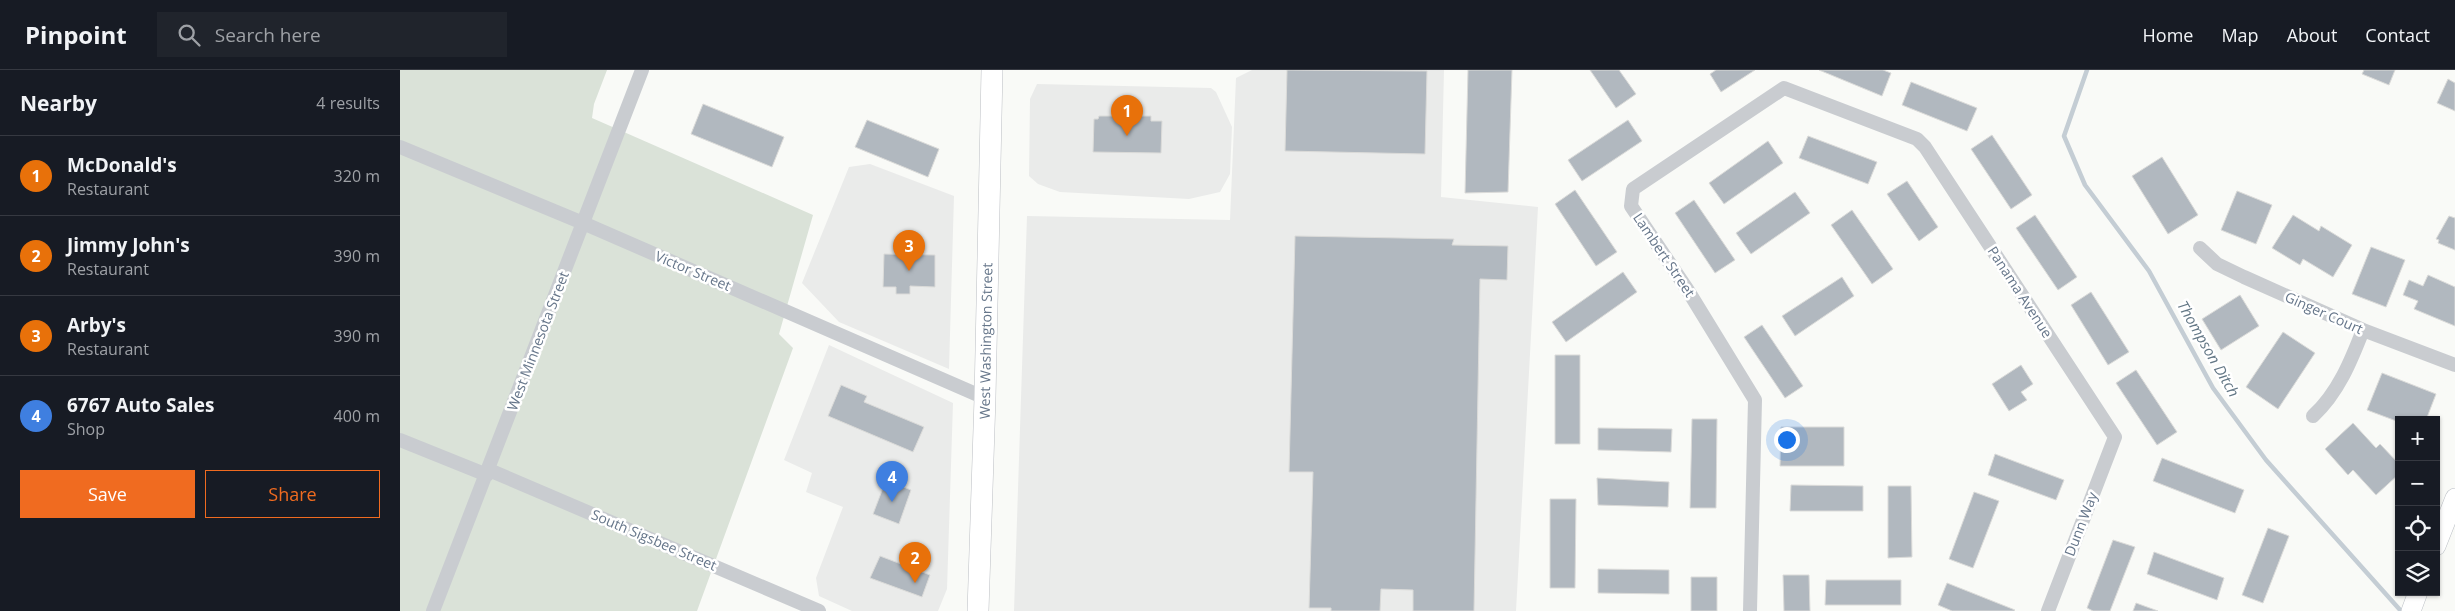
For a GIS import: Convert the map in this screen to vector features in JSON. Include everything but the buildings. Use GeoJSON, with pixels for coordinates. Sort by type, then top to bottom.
{"type":"FeatureCollection","features":[{"type":"Feature","properties":{"kind":"main road","name":"West Washington Street"},"geometry":{"type":"LineString","coordinates":[[978,611],[992,70]]}},
{"type":"Feature","properties":{"kind":"street","name":"West Minnesota Street"},"geometry":{"type":"LineString","coordinates":[[433,611],[642,70]]}},
{"type":"Feature","properties":{"kind":"street","name":"Lambert Street"},"geometry":{"type":"LineString","coordinates":[[1750,611],[1755,400],[1687,289],[1631,206],[1633,189],[1784,88],[1917,139],[1925,146]]}},
{"type":"Feature","properties":{"kind":"street","name":"Panama Avenue"},"geometry":{"type":"LineString","coordinates":[[1925,146],[2115,437]]}},
{"type":"Feature","properties":{"kind":"street","name":"Victor Street"},"geometry":{"type":"LineString","coordinates":[[400,147],[583,223],[985,398]]}},
{"type":"Feature","properties":{"kind":"street","name":"Ginger Court"},"geometry":{"type":"LineString","coordinates":[[2200,248],[2216,264],[2363,330],[2455,365]]}},
{"type":"Feature","properties":{"kind":"street"},"geometry":{"type":"LineString","coordinates":[[2313,416],[2326,405],[2341,381],[2363,330]]}},
{"type":"Feature","properties":{"kind":"street","name":"Dunn Way"},"geometry":{"type":"LineString","coordinates":[[2048,611],[2115,437]]}},
{"type":"Feature","properties":{"kind":"street","name":"South Sigsbee Street"},"geometry":{"type":"LineString","coordinates":[[400,440],[488,472],[819,611]]}},
{"type":"Feature","properties":{"kind":"street"},"geometry":{"type":"LineString","coordinates":[[2440,536],[2455,498]]}},
{"type":"Feature","properties":{"kind":"shaded area"},"geometry":{"type":"Polygon","coordinates":[[[400,70],[607,70],[594,104],[592,118],[813,215],[779,334],[793,348],[697,611],[400,611],[400,70]]]}},
{"type":"Feature","properties":{"kind":"shaded area"},"geometry":{"type":"Polygon","coordinates":[[[1252,70],[1444,70],[1441,197],[1538,207],[1516,611],[1014,611],[1027,216],[1230,220],[1236,78],[1252,70]]]}},
{"type":"Feature","properties":{"kind":"shaded area"},"geometry":{"type":"Polygon","coordinates":[[[1037,84],[1211,88],[1216,92],[1232,127],[1230,174],[1220,192],[1189,199],[1060,192],[1038,184],[1029,176],[1030,99],[1037,84]]]}},
{"type":"Feature","properties":{"kind":"shaded area"},"geometry":{"type":"Polygon","coordinates":[[[870,164],[954,196],[949,369],[839,322],[802,283],[849,167],[870,164]]]}},
{"type":"Feature","properties":{"kind":"shaded area"},"geometry":{"type":"Polygon","coordinates":[[[829,345],[953,403],[947,589],[938,611],[852,611],[819,596],[816,578],[843,507],[806,492],[812,473],[784,460],[829,345]]]}},
{"type":"Feature","properties":{"kind":"waterway","name":"Thompson Ditch"},"geometry":{"type":"LineString","coordinates":[[2087,70],[2064,136],[2085,185],[2149,271],[2213,388],[2266,460],[2401,611]]}},
{"type":"Feature","properties":{"kind":"place","name":"McDonald's"},"geometry":{"type":"Point","coordinates":[1127,136]}},
{"type":"Feature","properties":{"kind":"place","name":"Arby's"},"geometry":{"type":"Point","coordinates":[909,271]}},
{"type":"Feature","properties":{"kind":"place","name":"6767 Auto Sales"},"geometry":{"type":"Point","coordinates":[892,502]}},
{"type":"Feature","properties":{"kind":"place","name":"Jimmy John's"},"geometry":{"type":"Point","coordinates":[915,583]}}]}
